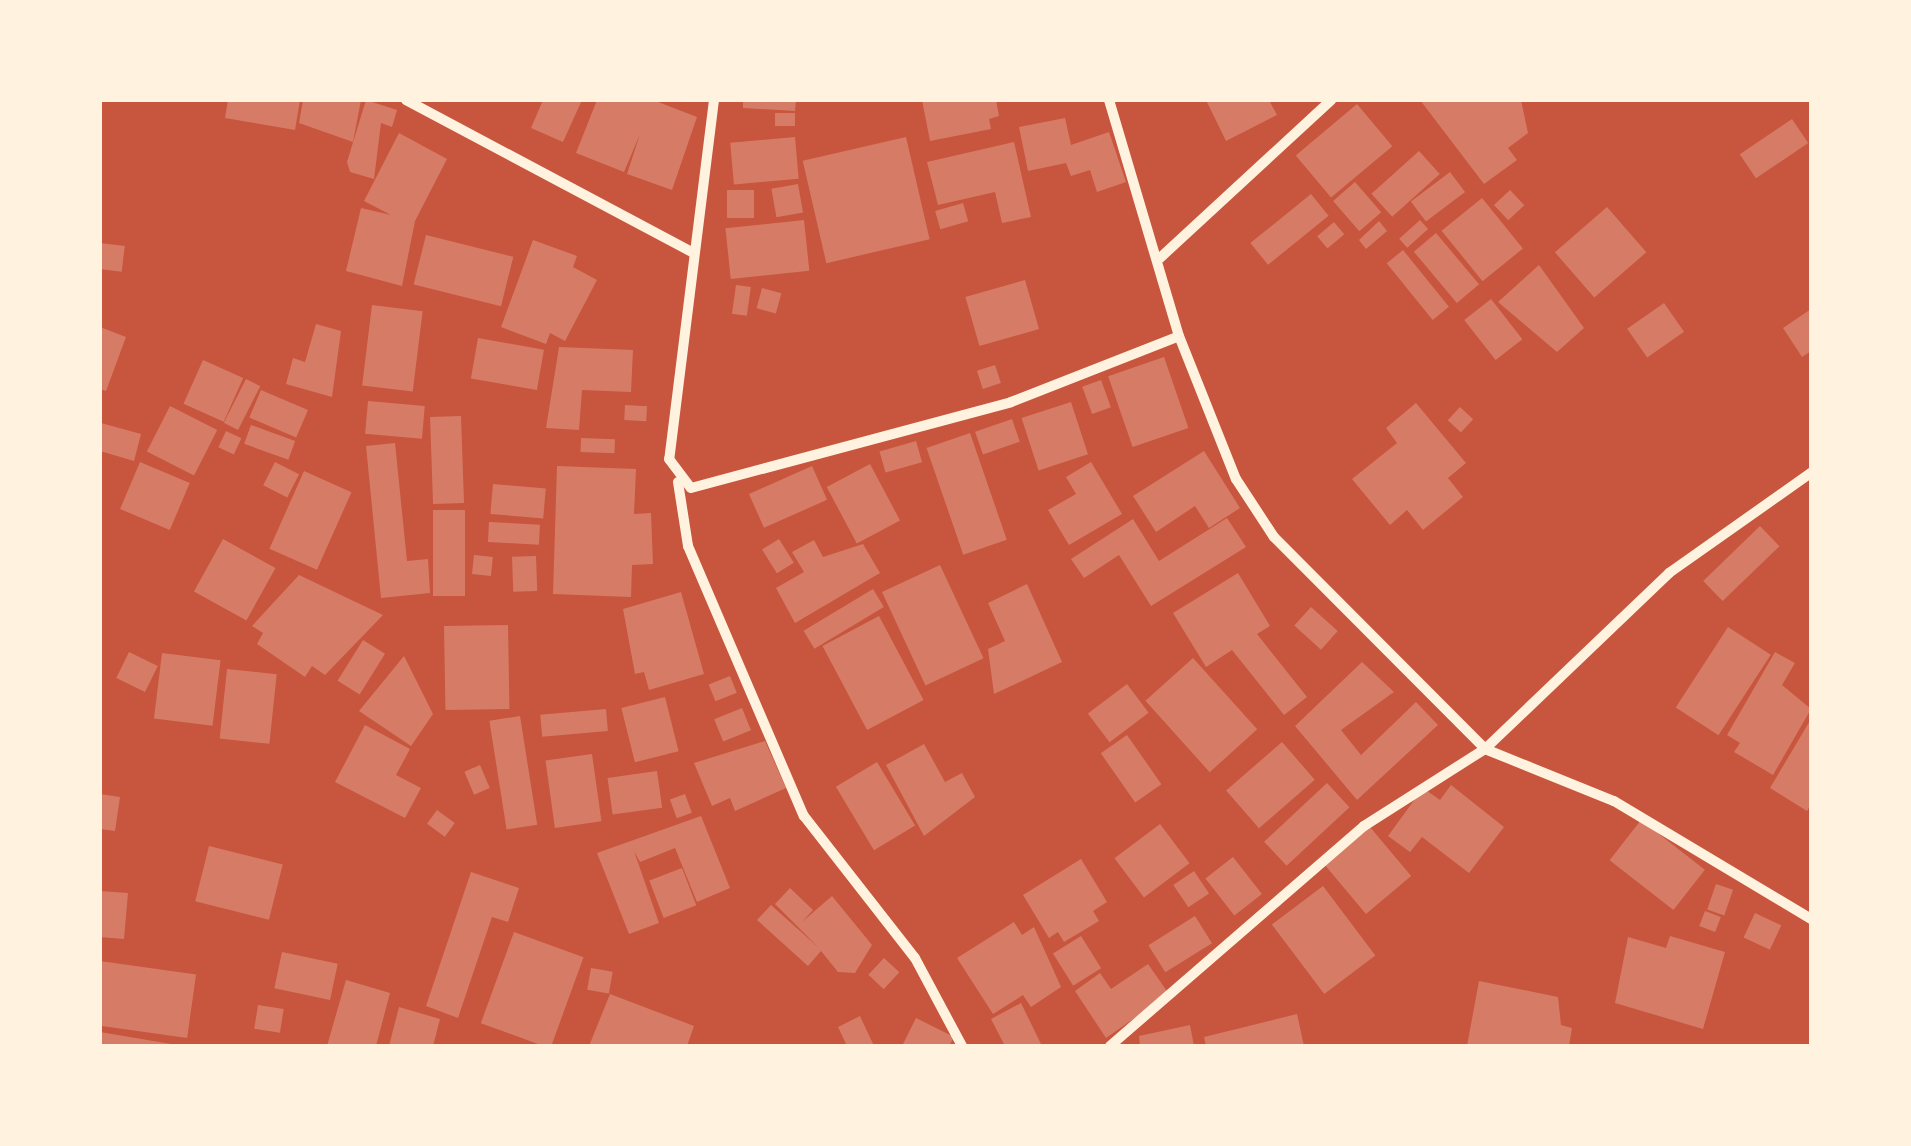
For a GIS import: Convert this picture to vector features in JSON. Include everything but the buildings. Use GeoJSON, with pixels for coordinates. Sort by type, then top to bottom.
{"type":"FeatureCollection","features":[{"type":"Feature","properties":{"kind":"street"},"geometry":{"type":"LineString","coordinates":[[406,100],[692,252]]}},
{"type":"Feature","properties":{"kind":"street"},"geometry":{"type":"LineString","coordinates":[[714,100],[668,459],[678,482],[688,546],[804,816],[915,958],[962,1046]]}},
{"type":"Feature","properties":{"kind":"street"},"geometry":{"type":"LineString","coordinates":[[1109,100],[1160,258],[1179,336],[1236,479],[1274,538],[1485,749],[1614,801],[1811,919]]}},
{"type":"Feature","properties":{"kind":"street"},"geometry":{"type":"LineString","coordinates":[[1160,258],[1332,100]]}},
{"type":"Feature","properties":{"kind":"street"},"geometry":{"type":"LineString","coordinates":[[678,482],[708,487],[924,428],[1179,336]]}},
{"type":"Feature","properties":{"kind":"street"},"geometry":{"type":"LineString","coordinates":[[1110,1046],[1364,826],[1485,749],[1669,573],[1811,473]]}}]}
